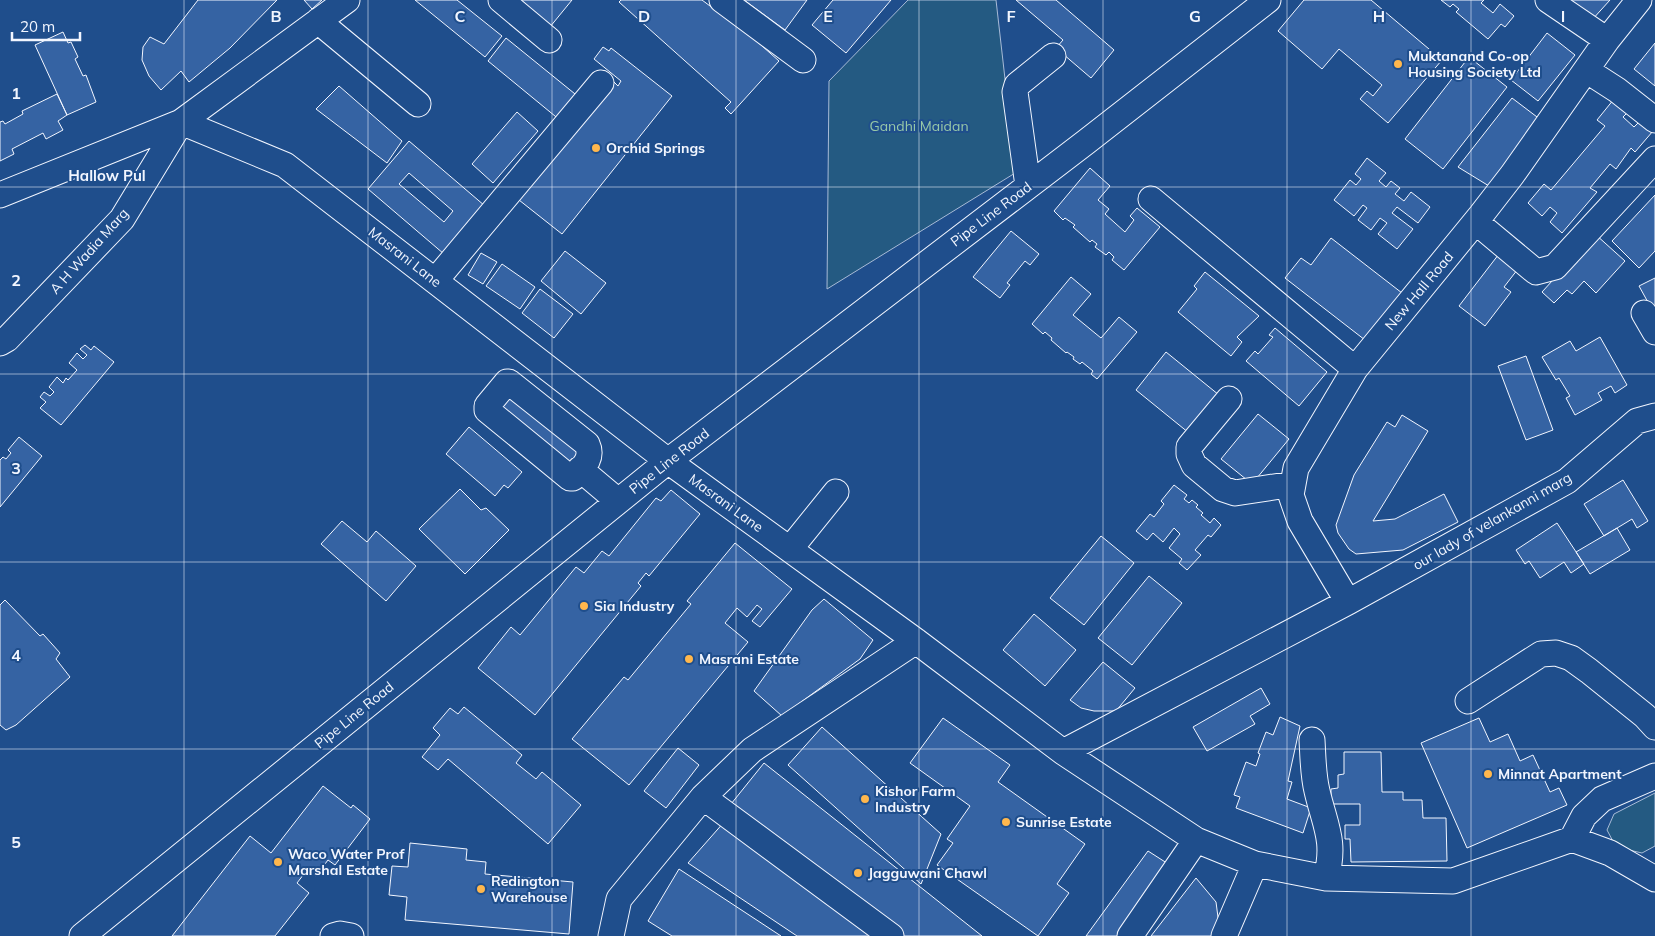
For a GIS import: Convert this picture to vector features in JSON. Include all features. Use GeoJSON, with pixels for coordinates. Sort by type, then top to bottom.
{"type":"FeatureCollection","features":[{"type":"Feature","properties":{"kind":"street"},"geometry":{"type":"LineString","coordinates":[[0,195],[181,122],[347,0]]}},
{"type":"Feature","properties":{"kind":"street"},"geometry":{"type":"LineString","coordinates":[[501,0],[549,40]]}},
{"type":"Feature","properties":{"kind":"street"},"geometry":{"type":"LineString","coordinates":[[722,0],[803,60]]}},
{"type":"Feature","properties":{"kind":"street","name":"Pipe Line Road"},"geometry":{"type":"LineString","coordinates":[[82,936],[668,461],[1268,0]]}},
{"type":"Feature","properties":{"kind":"street"},"geometry":{"type":"LineString","coordinates":[[1548,0],[1608,40]]}},
{"type":"Feature","properties":{"kind":"street","name":"New Hall Road"},"geometry":{"type":"LineString","coordinates":[[1348,602],[1300,521],[1291,495],[1296,468],[1354,369],[1476,222],[1638,0]]}},
{"type":"Feature","properties":{"kind":"street"},"geometry":{"type":"LineString","coordinates":[[318,22],[418,104]]}},
{"type":"Feature","properties":{"kind":"street"},"geometry":{"type":"LineString","coordinates":[[1028,186],[1015,92],[1017,85],[1053,56]]}},
{"type":"Feature","properties":{"kind":"street"},"geometry":{"type":"LineString","coordinates":[[1586,70],[1617,90],[1655,120]]}},
{"type":"Feature","properties":{"kind":"street"},"geometry":{"type":"LineString","coordinates":[[435,281],[601,83]]}},
{"type":"Feature","properties":{"kind":"street","name":"Masrani Lane"},"geometry":{"type":"LineString","coordinates":[[181,122],[285,165],[668,461],[916,641],[1063,752],[1196,840],[1255,864],[1326,878],[1453,881],[1572,839]]}},
{"type":"Feature","properties":{"kind":"street","name":"A H Wadia Marg"},"geometry":{"type":"LineString","coordinates":[[0,343],[7,339],[122,219],[181,122]]}},
{"type":"Feature","properties":{"kind":"street"},"geometry":{"type":"LineString","coordinates":[[1476,222],[1536,272],[1556,267],[1655,159]]}},
{"type":"Feature","properties":{"kind":"street"},"geometry":{"type":"LineString","coordinates":[[1151,199],[1354,369]]}},
{"type":"Feature","properties":{"kind":"street"},"geometry":{"type":"LineString","coordinates":[[509,382],[570,430],[587,444],[590,450],[590,456],[573,478],[570,478],[486,408],[506,383],[509,382]]}},
{"type":"Feature","properties":{"kind":"street"},"geometry":{"type":"LineString","coordinates":[[1229,399],[1189,447],[1189,454],[1194,465],[1223,489],[1235,493],[1293,484]]}},
{"type":"Feature","properties":{"kind":"street"},"geometry":{"type":"LineString","coordinates":[[570,430],[592,402]]}},
{"type":"Feature","properties":{"kind":"street","name":"our lady of velankanni marg"},"geometry":{"type":"LineString","coordinates":[[1063,752],[1348,602],[1567,481],[1637,421],[1655,416]]}},
{"type":"Feature","properties":{"kind":"street"},"geometry":{"type":"LineString","coordinates":[[580,469],[618,502]]}},
{"type":"Feature","properties":{"kind":"street"},"geometry":{"type":"LineString","coordinates":[[790,549],[836,492]]}},
{"type":"Feature","properties":{"kind":"street"},"geometry":{"type":"LineString","coordinates":[[611,936],[619,900],[703,797],[752,750],[916,641]]}},
{"type":"Feature","properties":{"kind":"street"},"geometry":{"type":"LineString","coordinates":[[1468,701],[1541,654],[1556,653],[1571,658],[1589,671],[1655,727]]}},
{"type":"Feature","properties":{"kind":"street"},"geometry":{"type":"LineString","coordinates":[[1312,740],[1316,790],[1329,833],[1331,851],[1326,878]]}},
{"type":"Feature","properties":{"kind":"street"},"geometry":{"type":"LineString","coordinates":[[1655,776],[1602,798],[1584,816],[1572,839],[1610,853],[1655,879]]}},
{"type":"Feature","properties":{"kind":"street"},"geometry":{"type":"LineString","coordinates":[[703,797],[891,936]]}},
{"type":"Feature","properties":{"kind":"street"},"geometry":{"type":"LineString","coordinates":[[1130,936],[1196,840]]}},
{"type":"Feature","properties":{"kind":"street"},"geometry":{"type":"LineString","coordinates":[[1224,936],[1255,864]]}},
{"type":"Feature","properties":{"kind":"street"},"geometry":{"type":"LineString","coordinates":[[333,936],[340,934],[351,936]]}},
{"type":"Feature","properties":{"kind":"green space","name":"Gandhi Maidan"},"geometry":{"type":"Polygon","coordinates":[[[908,0],[996,0],[1009,114],[1033,162],[827,289],[829,81],[908,0]]]}},
{"type":"Feature","properties":{"kind":"green space"},"geometry":{"type":"Polygon","coordinates":[[[1655,793],[1655,846],[1642,853],[1616,847],[1607,830],[1614,814],[1655,793]]]}},
{"type":"Feature","properties":{"kind":"building"},"geometry":{"type":"Polygon","coordinates":[[[198,0],[277,0],[230,48],[189,82],[181,71],[161,90],[149,76],[142,60],[143,47],[150,37],[164,44],[198,0]]]}},
{"type":"Feature","properties":{"kind":"building"},"geometry":{"type":"Polygon","coordinates":[[[304,0],[322,0],[312,9],[304,0]]]}},
{"type":"Feature","properties":{"kind":"building"},"geometry":{"type":"Polygon","coordinates":[[[415,0],[457,0],[502,36],[485,57],[415,0]]]}},
{"type":"Feature","properties":{"kind":"building"},"geometry":{"type":"Polygon","coordinates":[[[510,0],[572,0],[545,33],[510,0]]]}},
{"type":"Feature","properties":{"kind":"building"},"geometry":{"type":"Polygon","coordinates":[[[621,0],[702,0],[714,9],[718,7],[779,61],[731,114],[725,108],[731,102],[619,2],[621,0]]]}},
{"type":"Feature","properties":{"kind":"building"},"geometry":{"type":"Polygon","coordinates":[[[744,0],[807,0],[785,30],[744,0]]]}},
{"type":"Feature","properties":{"kind":"building"},"geometry":{"type":"Polygon","coordinates":[[[833,0],[891,0],[846,53],[812,25],[833,0]]]}},
{"type":"Feature","properties":{"kind":"building"},"geometry":{"type":"Polygon","coordinates":[[[1016,0],[1056,0],[1114,50],[1091,78],[1056,48],[1063,40],[1016,0]]]}},
{"type":"Feature","properties":{"kind":"building","name":"Muktanand Co-op Housing Society Ltd"},"geometry":{"type":"Polygon","coordinates":[[[1304,0],[1371,0],[1442,60],[1388,123],[1360,99],[1367,91],[1373,96],[1382,85],[1339,49],[1322,69],[1278,31],[1304,0]]]}},
{"type":"Feature","properties":{"kind":"building"},"geometry":{"type":"Polygon","coordinates":[[[1441,0],[1484,0],[1481,3],[1493,13],[1500,4],[1514,16],[1505,27],[1501,24],[1488,39],[1456,12],[1459,9],[1453,4],[1450,7],[1441,0]]]}},
{"type":"Feature","properties":{"kind":"building"},"geometry":{"type":"Polygon","coordinates":[[[1568,0],[1610,0],[1591,21],[1568,0]]]}},
{"type":"Feature","properties":{"kind":"building"},"geometry":{"type":"Polygon","coordinates":[[[63,32],[68,43],[71,42],[78,57],[75,59],[83,76],[86,75],[96,102],[67,115],[35,45],[63,32]]]}},
{"type":"Feature","properties":{"kind":"building"},"geometry":{"type":"Polygon","coordinates":[[[1547,33],[1575,55],[1538,101],[1511,80],[1547,33]]]}},
{"type":"Feature","properties":{"kind":"building"},"geometry":{"type":"Polygon","coordinates":[[[506,38],[580,98],[561,121],[488,61],[506,38]]]}},
{"type":"Feature","properties":{"kind":"building"},"geometry":{"type":"Polygon","coordinates":[[[1655,43],[1655,86],[1634,69],[1655,43]]]}},
{"type":"Feature","properties":{"kind":"building","name":"Orchid Springs"},"geometry":{"type":"Polygon","coordinates":[[[603,47],[609,51],[611,48],[672,96],[562,234],[519,200],[614,82],[618,86],[621,81],[594,59],[603,47]]]}},
{"type":"Feature","properties":{"kind":"building"},"geometry":{"type":"Polygon","coordinates":[[[1469,57],[1507,87],[1443,169],[1405,139],[1469,57]]]}},
{"type":"Feature","properties":{"kind":"building"},"geometry":{"type":"Polygon","coordinates":[[[339,86],[402,141],[387,163],[316,109],[339,86]]]}},
{"type":"Feature","properties":{"kind":"building"},"geometry":{"type":"Polygon","coordinates":[[[57,94],[67,115],[58,121],[63,130],[46,139],[43,133],[12,149],[14,154],[0,161],[0,122],[3,121],[5,124],[23,114],[22,111],[57,94]]]}},
{"type":"Feature","properties":{"kind":"building"},"geometry":{"type":"Polygon","coordinates":[[[1512,98],[1541,120],[1489,186],[1458,167],[1512,98]]]}},
{"type":"Feature","properties":{"kind":"building"},"geometry":{"type":"Polygon","coordinates":[[[1614,99],[1629,111],[1623,117],[1634,127],[1640,121],[1653,131],[1635,152],[1631,148],[1616,169],[1610,164],[1590,188],[1597,192],[1562,233],[1550,222],[1557,213],[1550,207],[1542,216],[1528,203],[1544,184],[1551,190],[1605,126],[1597,120],[1614,99]]]}},
{"type":"Feature","properties":{"kind":"building"},"geometry":{"type":"Polygon","coordinates":[[[517,112],[538,131],[493,183],[472,164],[517,112]]]}},
{"type":"Feature","properties":{"kind":"building"},"geometry":{"type":"Polygon","coordinates":[[[409,141],[485,206],[444,254],[368,189],[409,141]],[[409,173],[399,184],[444,222],[453,211],[409,173]]]}},
{"type":"Feature","properties":{"kind":"building"},"geometry":{"type":"Polygon","coordinates":[[[1367,158],[1386,173],[1379,181],[1386,187],[1391,181],[1400,188],[1395,194],[1404,201],[1411,192],[1430,207],[1418,223],[1397,207],[1392,213],[1413,229],[1397,249],[1378,234],[1387,223],[1380,218],[1371,230],[1358,220],[1367,208],[1363,205],[1354,216],[1334,200],[1350,180],[1356,185],[1361,179],[1355,174],[1367,158]]]}},
{"type":"Feature","properties":{"kind":"building"},"geometry":{"type":"Polygon","coordinates":[[[1090,168],[1110,186],[1098,200],[1109,209],[1105,214],[1125,232],[1134,220],[1130,216],[1137,208],[1160,227],[1124,270],[1112,260],[1114,257],[1109,252],[1106,255],[1095,247],[1097,244],[1092,240],[1090,242],[1073,227],[1075,225],[1065,218],[1063,220],[1054,211],[1090,168]]]}},
{"type":"Feature","properties":{"kind":"building"},"geometry":{"type":"Polygon","coordinates":[[[1655,195],[1655,251],[1639,268],[1612,241],[1655,195]]]}},
{"type":"Feature","properties":{"kind":"building"},"geometry":{"type":"Polygon","coordinates":[[[1011,231],[1039,254],[1030,265],[1025,261],[1007,283],[1010,285],[1000,298],[973,277],[1011,231]]]}},
{"type":"Feature","properties":{"kind":"building"},"geometry":{"type":"Polygon","coordinates":[[[1595,234],[1625,261],[1596,293],[1584,281],[1572,294],[1567,290],[1554,303],[1542,292],[1595,234]]]}},
{"type":"Feature","properties":{"kind":"building"},"geometry":{"type":"Polygon","coordinates":[[[1331,238],[1402,293],[1365,340],[1285,278],[1301,258],[1311,265],[1331,238]]]}},
{"type":"Feature","properties":{"kind":"building"},"geometry":{"type":"Polygon","coordinates":[[[1502,250],[1521,265],[1504,287],[1511,292],[1485,326],[1459,306],[1502,250]]]}},
{"type":"Feature","properties":{"kind":"building"},"geometry":{"type":"Polygon","coordinates":[[[565,251],[606,283],[581,314],[541,281],[565,251]]]}},
{"type":"Feature","properties":{"kind":"building"},"geometry":{"type":"Polygon","coordinates":[[[481,253],[497,262],[483,284],[468,275],[481,253]]]}},
{"type":"Feature","properties":{"kind":"building"},"geometry":{"type":"Polygon","coordinates":[[[502,264],[535,287],[520,309],[486,286],[502,264]]]}},
{"type":"Feature","properties":{"kind":"building"},"geometry":{"type":"Polygon","coordinates":[[[1205,272],[1259,316],[1237,337],[1242,342],[1231,356],[1178,312],[1197,289],[1194,286],[1205,272]]]}},
{"type":"Feature","properties":{"kind":"building"},"geometry":{"type":"Polygon","coordinates":[[[1071,277],[1091,294],[1073,315],[1101,338],[1119,317],[1137,332],[1097,379],[1091,374],[1093,371],[1082,362],[1080,364],[1073,359],[1074,357],[1066,353],[1045,332],[1043,334],[1032,324],[1071,277]]]}},
{"type":"Feature","properties":{"kind":"building"},"geometry":{"type":"Polygon","coordinates":[[[1655,278],[1655,315],[1639,286],[1655,278]]]}},
{"type":"Feature","properties":{"kind":"building"},"geometry":{"type":"Polygon","coordinates":[[[540,289],[573,314],[554,338],[522,313],[540,289]]]}},
{"type":"Feature","properties":{"kind":"building"},"geometry":{"type":"Polygon","coordinates":[[[1275,328],[1327,372],[1299,406],[1246,361],[1255,351],[1258,354],[1273,337],[1269,335],[1275,328]]]}},
{"type":"Feature","properties":{"kind":"building"},"geometry":{"type":"Polygon","coordinates":[[[1600,337],[1627,385],[1615,393],[1611,386],[1598,393],[1602,400],[1575,415],[1566,398],[1570,396],[1559,378],[1556,380],[1542,357],[1570,341],[1576,351],[1600,337]]]}},
{"type":"Feature","properties":{"kind":"building"},"geometry":{"type":"Polygon","coordinates":[[[85,345],[91,350],[94,346],[114,362],[61,425],[40,408],[46,402],[40,397],[44,392],[50,396],[54,392],[49,387],[57,377],[63,383],[66,378],[68,380],[77,370],[69,363],[77,353],[83,359],[87,355],[80,349],[85,345]]]}},
{"type":"Feature","properties":{"kind":"building"},"geometry":{"type":"Polygon","coordinates":[[[1166,352],[1219,395],[1189,433],[1136,390],[1166,352]]]}},
{"type":"Feature","properties":{"kind":"building"},"geometry":{"type":"Polygon","coordinates":[[[1526,356],[1553,430],[1526,440],[1498,366],[1526,356]]]}},
{"type":"Feature","properties":{"kind":"building"},"geometry":{"type":"Polygon","coordinates":[[[508,386],[582,454],[569,475],[489,410],[508,386]]]}},
{"type":"Feature","properties":{"kind":"building"},"geometry":{"type":"Polygon","coordinates":[[[1258,414],[1289,439],[1252,484],[1221,459],[1258,414]]]}},
{"type":"Feature","properties":{"kind":"building"},"geometry":{"type":"Polygon","coordinates":[[[1402,415],[1428,431],[1373,521],[1395,519],[1444,494],[1458,522],[1403,550],[1356,554],[1349,549],[1338,533],[1336,525],[1354,475],[1387,422],[1395,427],[1402,415]]]}},
{"type":"Feature","properties":{"kind":"building"},"geometry":{"type":"Polygon","coordinates":[[[469,427],[522,472],[508,488],[504,485],[495,496],[446,454],[469,427]]]}},
{"type":"Feature","properties":{"kind":"building"},"geometry":{"type":"Polygon","coordinates":[[[19,437],[42,456],[0,507],[0,460],[3,457],[6,459],[11,453],[8,450],[19,437]]]}},
{"type":"Feature","properties":{"kind":"building"},"geometry":{"type":"Polygon","coordinates":[[[1623,480],[1648,521],[1637,528],[1632,519],[1604,536],[1584,504],[1623,480]]]}},
{"type":"Feature","properties":{"kind":"building"},"geometry":{"type":"Polygon","coordinates":[[[1174,485],[1187,495],[1184,499],[1189,503],[1192,500],[1198,505],[1196,507],[1203,513],[1201,515],[1210,523],[1214,518],[1221,525],[1211,537],[1208,535],[1195,550],[1201,555],[1187,570],[1179,563],[1182,559],[1169,548],[1180,534],[1174,528],[1163,542],[1153,533],[1147,540],[1136,531],[1150,514],[1154,517],[1164,504],[1161,501],[1174,485]]]}},
{"type":"Feature","properties":{"kind":"building"},"geometry":{"type":"Polygon","coordinates":[[[460,489],[481,510],[486,508],[509,530],[465,574],[419,529],[460,489]]]}},
{"type":"Feature","properties":{"kind":"building","name":"Sia Industry"},"geometry":{"type":"Polygon","coordinates":[[[671,490],[700,514],[649,576],[646,573],[638,583],[641,586],[535,715],[478,668],[511,627],[520,635],[576,567],[584,573],[602,551],[609,556],[656,498],[661,501],[671,490]]]}},
{"type":"Feature","properties":{"kind":"building"},"geometry":{"type":"Polygon","coordinates":[[[342,521],[367,542],[376,531],[416,566],[386,601],[321,544],[342,521]]]}},
{"type":"Feature","properties":{"kind":"building"},"geometry":{"type":"Polygon","coordinates":[[[1557,523],[1584,564],[1571,573],[1564,562],[1540,578],[1529,561],[1525,564],[1516,550],[1557,523]]]}},
{"type":"Feature","properties":{"kind":"building"},"geometry":{"type":"Polygon","coordinates":[[[1617,528],[1630,550],[1590,574],[1576,552],[1617,528]]]}},
{"type":"Feature","properties":{"kind":"building"},"geometry":{"type":"Polygon","coordinates":[[[1101,536],[1134,563],[1084,625],[1050,598],[1101,536]]]}},
{"type":"Feature","properties":{"kind":"building","name":"Masrani Estate"},"geometry":{"type":"Polygon","coordinates":[[[735,543],[792,589],[760,627],[752,621],[762,609],[757,605],[747,617],[737,608],[725,623],[748,642],[629,785],[572,739],[624,677],[628,680],[691,604],[687,601],[735,543]]]}},
{"type":"Feature","properties":{"kind":"building"},"geometry":{"type":"Polygon","coordinates":[[[1149,576],[1182,603],[1132,665],[1098,638],[1149,576]]]}},
{"type":"Feature","properties":{"kind":"building"},"geometry":{"type":"Polygon","coordinates":[[[824,599],[873,640],[860,659],[782,716],[754,691],[812,610],[824,599]]]}},
{"type":"Feature","properties":{"kind":"building"},"geometry":{"type":"Polygon","coordinates":[[[5,600],[40,636],[43,634],[60,653],[56,659],[70,677],[16,725],[6,730],[0,725],[0,605],[5,600]]]}},
{"type":"Feature","properties":{"kind":"building"},"geometry":{"type":"Polygon","coordinates":[[[1034,614],[1076,650],[1045,686],[1003,650],[1034,614]]]}},
{"type":"Feature","properties":{"kind":"building"},"geometry":{"type":"Polygon","coordinates":[[[1103,662],[1135,688],[1116,711],[1094,711],[1081,708],[1070,700],[1103,662]]]}},
{"type":"Feature","properties":{"kind":"building"},"geometry":{"type":"Polygon","coordinates":[[[1261,688],[1270,704],[1250,716],[1255,724],[1207,751],[1193,727],[1261,688]]]}},
{"type":"Feature","properties":{"kind":"building"},"geometry":{"type":"Polygon","coordinates":[[[464,707],[522,755],[516,763],[536,779],[542,772],[581,805],[548,844],[448,759],[438,770],[422,757],[440,735],[433,728],[450,708],[458,714],[464,707]]]}},
{"type":"Feature","properties":{"kind":"building"},"geometry":{"type":"Polygon","coordinates":[[[1280,717],[1300,726],[1288,781],[1292,782],[1287,799],[1311,808],[1303,833],[1236,808],[1240,797],[1234,795],[1246,762],[1256,766],[1260,754],[1258,753],[1266,732],[1273,735],[1280,717]]]}},
{"type":"Feature","properties":{"kind":"building","name":"Sunrise Estate"},"geometry":{"type":"Polygon","coordinates":[[[943,718],[1010,765],[998,782],[1085,844],[1057,884],[1069,893],[1038,936],[937,865],[953,843],[947,839],[970,806],[910,763],[943,718]]]}},
{"type":"Feature","properties":{"kind":"building","name":"Minnat Apartment"},"geometry":{"type":"Polygon","coordinates":[[[1479,718],[1490,742],[1508,734],[1520,761],[1533,755],[1550,792],[1559,788],[1567,805],[1467,848],[1421,743],[1479,718]]]}},
{"type":"Feature","properties":{"kind":"building","name":"Kishor Farm Industry"},"geometry":{"type":"Polygon","coordinates":[[[822,727],[941,834],[921,884],[788,765],[822,727]]]}},
{"type":"Feature","properties":{"kind":"building"},"geometry":{"type":"Polygon","coordinates":[[[678,748],[699,765],[666,808],[644,791],[678,748]]]}},
{"type":"Feature","properties":{"kind":"building"},"geometry":{"type":"Polygon","coordinates":[[[1344,752],[1381,752],[1382,792],[1403,792],[1403,800],[1422,800],[1423,818],[1446,818],[1447,861],[1351,862],[1350,839],[1345,839],[1345,825],[1360,825],[1360,804],[1331,804],[1331,789],[1338,788],[1338,775],[1344,774],[1344,752]]]}},
{"type":"Feature","properties":{"kind":"building","name":"Jagguwani Chawl"},"geometry":{"type":"Polygon","coordinates":[[[764,763],[982,936],[899,936],[727,809],[764,763]]]}},
{"type":"Feature","properties":{"kind":"building","name":"Waco Water Prof Marshal Estate"},"geometry":{"type":"Polygon","coordinates":[[[323,786],[351,808],[353,805],[370,819],[335,865],[328,860],[316,876],[307,870],[297,883],[309,893],[275,936],[172,936],[250,836],[271,853],[323,786]]]}},
{"type":"Feature","properties":{"kind":"building"},"geometry":{"type":"Polygon","coordinates":[[[725,821],[882,936],[797,936],[688,863],[725,821]]]}},
{"type":"Feature","properties":{"kind":"building","name":"Redington Warehouse"},"geometry":{"type":"Polygon","coordinates":[[[410,843],[467,849],[466,860],[486,862],[485,874],[573,882],[569,934],[405,920],[407,897],[389,895],[392,866],[408,867],[410,843]]]}},
{"type":"Feature","properties":{"kind":"building"},"geometry":{"type":"Polygon","coordinates":[[[1148,851],[1173,867],[1123,936],[1086,936],[1148,851]]]}},
{"type":"Feature","properties":{"kind":"building"},"geometry":{"type":"Polygon","coordinates":[[[679,869],[781,936],[672,936],[648,921],[679,869]]]}},
{"type":"Feature","properties":{"kind":"building"},"geometry":{"type":"Polygon","coordinates":[[[1196,878],[1216,902],[1219,925],[1213,936],[1151,936],[1196,878]]]}},
{"type":"Feature","properties":{"kind":"place","name":"Muktanand Co-op Housing Society Ltd"},"geometry":{"type":"Point","coordinates":[1398,64]}},
{"type":"Feature","properties":{"kind":"place","name":"Orchid Springs"},"geometry":{"type":"Point","coordinates":[596,148]}},
{"type":"Feature","properties":{"kind":"place","name":"Sia Industry"},"geometry":{"type":"Point","coordinates":[584,606]}},
{"type":"Feature","properties":{"kind":"place","name":"Masrani Estate"},"geometry":{"type":"Point","coordinates":[689,659]}},
{"type":"Feature","properties":{"kind":"place","name":"Minnat Apartment"},"geometry":{"type":"Point","coordinates":[1488,774]}},
{"type":"Feature","properties":{"kind":"place","name":"Kishor Farm Industry"},"geometry":{"type":"Point","coordinates":[865,799]}},
{"type":"Feature","properties":{"kind":"place","name":"Sunrise Estate"},"geometry":{"type":"Point","coordinates":[1006,822]}},
{"type":"Feature","properties":{"kind":"place","name":"Waco Water Prof Marshal Estate"},"geometry":{"type":"Point","coordinates":[278,862]}},
{"type":"Feature","properties":{"kind":"place","name":"Jagguwani Chawl"},"geometry":{"type":"Point","coordinates":[858,873]}},
{"type":"Feature","properties":{"kind":"place","name":"Redington Warehouse"},"geometry":{"type":"Point","coordinates":[481,889]}},
{"type":"Feature","properties":{"kind":"district","name":"Hallow Pul"},"geometry":{"type":"Point","coordinates":[107,176]}}]}
